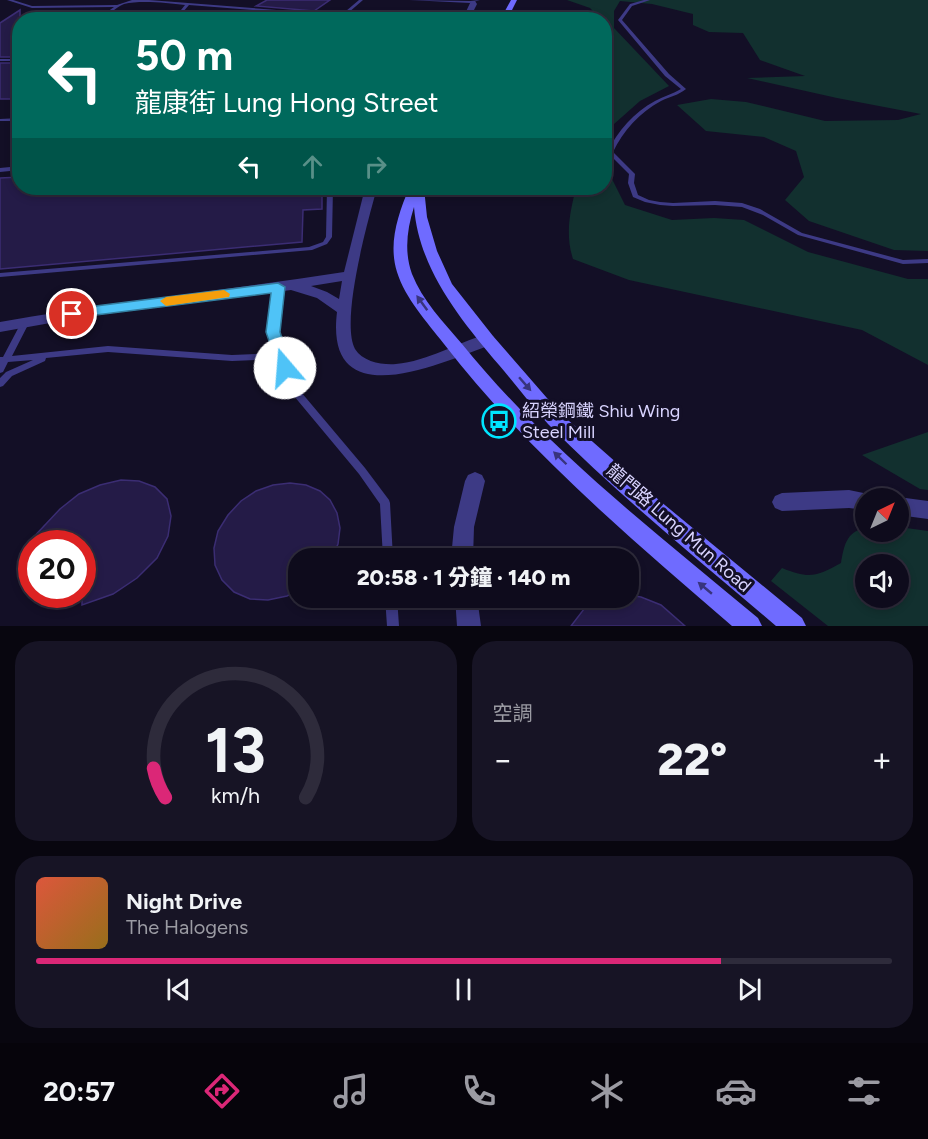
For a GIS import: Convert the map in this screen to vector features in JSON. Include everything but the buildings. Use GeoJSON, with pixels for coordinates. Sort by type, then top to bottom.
{"type":"FeatureCollection","features":[{"type":"Feature","properties":{"kind":"street"},"geometry":{"type":"LineString","coordinates":[[370,195],[360,222],[346,311],[346,347],[352,357],[363,365],[394,370],[410,367],[487,340]]}},
{"type":"Feature","properties":{"kind":"street","name":"龍門路 Lung Mun Road"},"geometry":{"type":"LineString","coordinates":[[413,195],[402,222],[399,249],[405,272],[412,290],[457,350],[496,396],[577,475],[750,626]]}},
{"type":"Feature","properties":{"kind":"street","name":"龍門路 Lung Mun Road"},"geometry":{"type":"LineString","coordinates":[[417,195],[430,251],[446,285],[487,340],[554,418],[653,508],[794,626]]}},
{"type":"Feature","properties":{"kind":"street"},"geometry":{"type":"LineString","coordinates":[[0,327],[26,321],[350,275]]}},
{"type":"Feature","properties":{"kind":"street"},"geometry":{"type":"LineString","coordinates":[[285,286],[322,295],[346,311]]}},
{"type":"Feature","properties":{"kind":"street"},"geometry":{"type":"LineString","coordinates":[[463,548],[464,527],[475,481]]}},
{"type":"Feature","properties":{"kind":"street"},"geometry":{"type":"LineString","coordinates":[[782,502],[855,500]]}},
{"type":"Feature","properties":{"kind":"street"},"geometry":{"type":"LineString","coordinates":[[909,507],[928,510]]}},
{"type":"Feature","properties":{"kind":"street"},"geometry":{"type":"LineString","coordinates":[[467,608],[469,626]]}},
{"type":"Feature","properties":{"kind":"lane"},"geometry":{"type":"LineString","coordinates":[[9,0],[32,7],[118,6],[140,0],[290,12]]}},
{"type":"Feature","properties":{"kind":"lane"},"geometry":{"type":"LineString","coordinates":[[340,12],[353,9],[361,0]]}},
{"type":"Feature","properties":{"kind":"lane"},"geometry":{"type":"LineString","coordinates":[[411,0],[475,1]]}},
{"type":"Feature","properties":{"kind":"lane"},"geometry":{"type":"LineString","coordinates":[[612,148],[617,137],[643,113],[658,101],[684,89],[667,75],[620,20],[631,5],[648,0]]}},
{"type":"Feature","properties":{"kind":"lane"},"geometry":{"type":"LineString","coordinates":[[181,12],[188,4]]}},
{"type":"Feature","properties":{"kind":"lane"},"geometry":{"type":"LineString","coordinates":[[109,12],[118,6]]}},
{"type":"Feature","properties":{"kind":"lane"},"geometry":{"type":"LineString","coordinates":[[612,154],[632,174],[631,183],[635,196],[656,204],[714,202],[740,205],[758,209],[786,228],[800,234],[903,262],[928,261]]}},
{"type":"Feature","properties":{"kind":"lane"},"geometry":{"type":"LineString","coordinates":[[0,275],[319,246],[329,237],[330,195]]}},
{"type":"Feature","properties":{"kind":"lane"},"geometry":{"type":"LineString","coordinates":[[285,286],[273,332],[281,356],[297,394],[362,471],[385,503],[387,548]]}},
{"type":"Feature","properties":{"kind":"lane"},"geometry":{"type":"LineString","coordinates":[[0,370],[3,360],[26,321]]}},
{"type":"Feature","properties":{"kind":"lane"},"geometry":{"type":"LineString","coordinates":[[3,360],[123,349],[231,358],[281,356]]}},
{"type":"Feature","properties":{"kind":"lane"},"geometry":{"type":"LineString","coordinates":[[0,384],[9,374],[32,362],[76,352]]}},
{"type":"Feature","properties":{"kind":"lane"},"geometry":{"type":"LineString","coordinates":[[392,608],[393,626]]}},
{"type":"Feature","properties":{"kind":"green space"},"geometry":{"type":"Polygon","coordinates":[[[567,0],[928,0],[928,251],[894,250],[809,221],[785,200],[804,177],[796,151],[764,137],[706,131],[677,105],[711,99],[746,102],[825,121],[898,120],[921,114],[747,78],[805,76],[760,60],[743,33],[709,32],[693,25],[693,14],[652,4],[620,1],[614,11],[614,28],[669,86],[640,101],[612,126],[612,12],[594,12],[590,8],[567,0]]]}},
{"type":"Feature","properties":{"kind":"green space"},"geometry":{"type":"Polygon","coordinates":[[[612,179],[625,205],[672,220],[714,218],[744,220],[808,252],[908,279],[928,279],[928,365],[862,330],[629,280],[573,259],[569,241],[570,214],[574,195],[612,195],[612,179]]]}},
{"type":"Feature","properties":{"kind":"green space"},"geometry":{"type":"Polygon","coordinates":[[[928,432],[928,490],[920,489],[862,455],[928,432]]]}},
{"type":"Feature","properties":{"kind":"green space"},"geometry":{"type":"Polygon","coordinates":[[[909,528],[928,531],[928,626],[828,626],[771,581],[782,568],[799,574],[812,575],[841,563],[847,541],[854,533],[855,542],[909,542],[909,528]]]}},
{"type":"Feature","properties":{"kind":"slow traffic"},"geometry":{"type":"LineString","coordinates":[[166,301],[224,294]]}},
{"type":"Feature","properties":{"kind":"place","name":"紹榮鋼鐵 Shiu Wing Steel Mill"},"geometry":{"type":"Point","coordinates":[499,421]}},
{"type":"Feature","properties":{"kind":"route"},"geometry":{"type":"LineString","coordinates":[[72,314],[278,287],[273,332],[285,368]]}}]}
